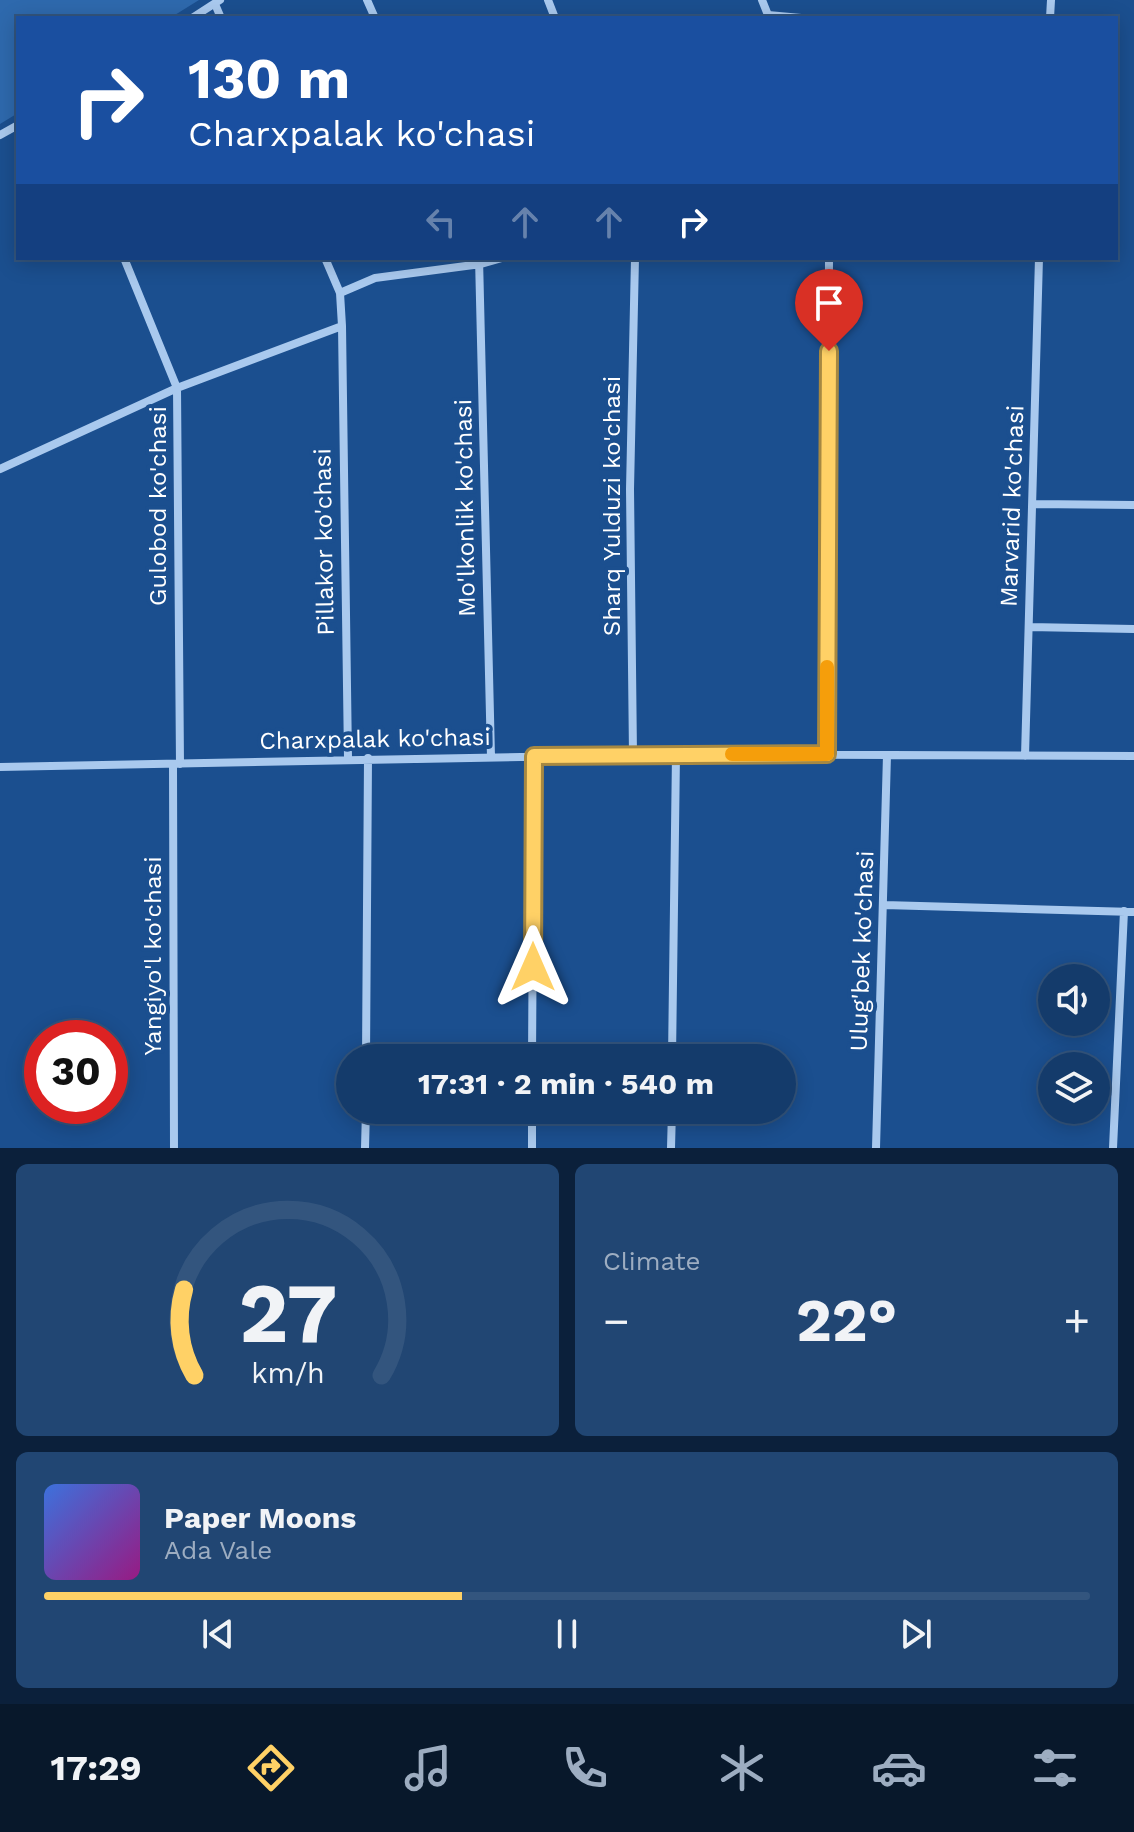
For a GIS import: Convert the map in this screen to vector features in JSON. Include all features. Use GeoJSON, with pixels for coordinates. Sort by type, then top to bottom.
{"type":"FeatureCollection","features":[{"type":"Feature","properties":{"kind":"street"},"geometry":{"type":"LineString","coordinates":[[762,0],[768,15],[779,16]]}},
{"type":"Feature","properties":{"kind":"street"},"geometry":{"type":"LineString","coordinates":[[195,16],[218,2]]}},
{"type":"Feature","properties":{"kind":"street","name":"Gulobod ko'chasi"},"geometry":{"type":"LineString","coordinates":[[125,260],[177,388],[177,764]]}},
{"type":"Feature","properties":{"kind":"street"},"geometry":{"type":"LineString","coordinates":[[326,260],[340,293],[375,278],[480,261]]}},
{"type":"Feature","properties":{"kind":"street","name":"Sharq Yulduzi ko'chasi"},"geometry":{"type":"LineString","coordinates":[[633,755],[630,489],[635,260]]}},
{"type":"Feature","properties":{"kind":"street"},"geometry":{"type":"LineString","coordinates":[[827,754],[829,260]]}},
{"type":"Feature","properties":{"kind":"street","name":"Marvarid ko'chasi"},"geometry":{"type":"LineString","coordinates":[[1025,756],[1039,260]]}},
{"type":"Feature","properties":{"kind":"street","name":"Mo'lkonlik ko'chasi"},"geometry":{"type":"LineString","coordinates":[[480,261],[491,757]]}},
{"type":"Feature","properties":{"kind":"street","name":"Pillakor ko'chasi"},"geometry":{"type":"LineString","coordinates":[[340,293],[348,758]]}},
{"type":"Feature","properties":{"kind":"street"},"geometry":{"type":"LineString","coordinates":[[0,469],[177,388],[342,326]]}},
{"type":"Feature","properties":{"kind":"street"},"geometry":{"type":"LineString","coordinates":[[1033,504],[1134,505]]}},
{"type":"Feature","properties":{"kind":"street"},"geometry":{"type":"LineString","coordinates":[[1029,627],[1134,629]]}},
{"type":"Feature","properties":{"kind":"street"},"geometry":{"type":"LineString","coordinates":[[672,1044],[676,754]]}},
{"type":"Feature","properties":{"kind":"street","name":"Charxpalak ko'chasi"},"geometry":{"type":"LineString","coordinates":[[0,767],[676,754],[1134,756]]}},
{"type":"Feature","properties":{"kind":"street","name":"Ulug'bek ko'chasi"},"geometry":{"type":"LineString","coordinates":[[876,1148],[887,755]]}},
{"type":"Feature","properties":{"kind":"street"},"geometry":{"type":"LineString","coordinates":[[532,1044],[534,756]]}},
{"type":"Feature","properties":{"kind":"street"},"geometry":{"type":"LineString","coordinates":[[366,1044],[368,758]]}},
{"type":"Feature","properties":{"kind":"street","name":"Yangiyo'l ko'chasi"},"geometry":{"type":"LineString","coordinates":[[174,1148],[177,764]]}},
{"type":"Feature","properties":{"kind":"street"},"geometry":{"type":"LineString","coordinates":[[884,905],[1134,912]]}},
{"type":"Feature","properties":{"kind":"street"},"geometry":{"type":"LineString","coordinates":[[1113,1148],[1124,911]]}},
{"type":"Feature","properties":{"kind":"street"},"geometry":{"type":"LineString","coordinates":[[365,1148],[366,1124]]}},
{"type":"Feature","properties":{"kind":"street"},"geometry":{"type":"LineString","coordinates":[[532,1124],[532,1148]]}},
{"type":"Feature","properties":{"kind":"street"},"geometry":{"type":"LineString","coordinates":[[671,1148],[672,1124]]}},
{"type":"Feature","properties":{"kind":"shaded area"},"geometry":{"type":"Polygon","coordinates":[[[0,0],[199,0],[173,16],[16,16],[16,114],[0,124],[0,0]]]}},
{"type":"Feature","properties":{"kind":"slow traffic"},"geometry":{"type":"LineString","coordinates":[[732,754],[827,754],[827,667]]}},
{"type":"Feature","properties":{"kind":"route"},"geometry":{"type":"LineString","coordinates":[[533,967],[534,756],[827,754],[829,351]]}}]}
